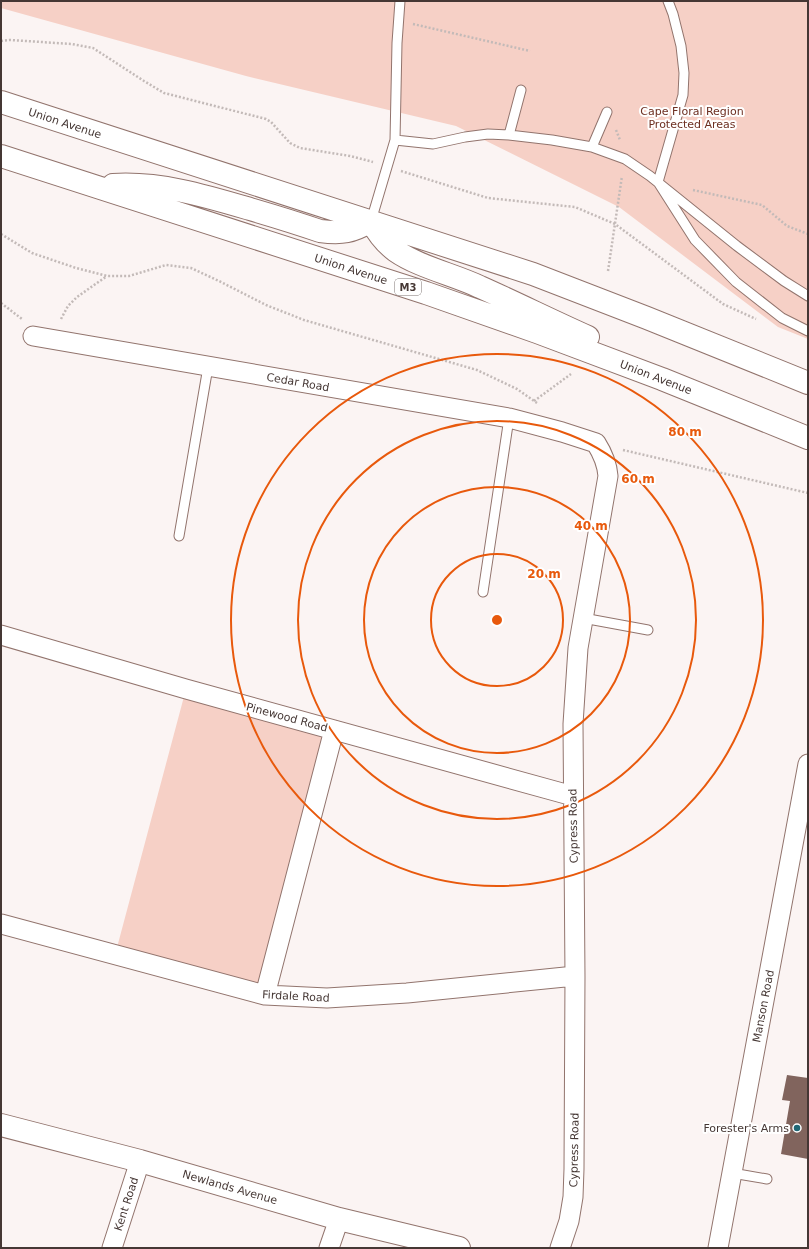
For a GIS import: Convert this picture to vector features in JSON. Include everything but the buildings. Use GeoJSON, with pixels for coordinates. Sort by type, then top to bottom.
{"type":"FeatureCollection","features":[{"type":"Feature","properties":{"kind":"main road","name":"Union Avenue"},"geometry":{"type":"LineString","coordinates":[[1,102],[533,274],[654,320],[808,383]]}},
{"type":"Feature","properties":{"kind":"main road","name":"Union Avenue"},"geometry":{"type":"LineString","coordinates":[[1,156],[426,293],[537,332],[662,379],[808,438]]}},
{"type":"Feature","properties":{"kind":"main road"},"geometry":{"type":"LineString","coordinates":[[93,186],[128,184],[155,186],[198,194],[331,233],[342,233],[353,230],[371,221],[384,241],[398,252],[426,266],[480,286],[620,353],[662,379]]}},
{"type":"Feature","properties":{"kind":"main road","name":"Newlands Avenue"},"geometry":{"type":"LineString","coordinates":[[1,1125],[140,1161],[339,1219],[459,1248]]}},
{"type":"Feature","properties":{"kind":"street","name":"Cedar Road"},"geometry":{"type":"LineString","coordinates":[[42,338],[509,418],[596,443]]}},
{"type":"Feature","properties":{"kind":"street","name":"Cypress Road"},"geometry":{"type":"LineString","coordinates":[[560,1248],[569,1221],[573,1197],[574,1169],[575,976],[573,724],[578,648],[608,476],[607,464],[596,443]]}},
{"type":"Feature","properties":{"kind":"street","name":"Pinewood Road"},"geometry":{"type":"LineString","coordinates":[[1,635],[186,689],[573,796]]}},
{"type":"Feature","properties":{"kind":"street"},"geometry":{"type":"LineString","coordinates":[[265,995],[334,730]]}},
{"type":"Feature","properties":{"kind":"street","name":"Manson Road"},"geometry":{"type":"LineString","coordinates":[[718,1248],[808,764]]}},
{"type":"Feature","properties":{"kind":"street","name":"Firdale Road"},"geometry":{"type":"LineString","coordinates":[[1,924],[265,995],[303,998],[334,998],[407,993],[575,976]]}},
{"type":"Feature","properties":{"kind":"street","name":"Kent Road"},"geometry":{"type":"LineString","coordinates":[[112,1248],[140,1161]]}},
{"type":"Feature","properties":{"kind":"street"},"geometry":{"type":"LineString","coordinates":[[329,1248],[339,1219]]}},
{"type":"Feature","properties":{"kind":"lane"},"geometry":{"type":"LineString","coordinates":[[371,221],[395,140],[398,20],[400,1]]}},
{"type":"Feature","properties":{"kind":"lane"},"geometry":{"type":"LineString","coordinates":[[668,1],[681,46],[684,73],[683,95],[658,182],[695,240],[736,282],[782,318],[808,331]]}},
{"type":"Feature","properties":{"kind":"lane"},"geometry":{"type":"LineString","coordinates":[[509,135],[521,90]]}},
{"type":"Feature","properties":{"kind":"lane"},"geometry":{"type":"LineString","coordinates":[[592,147],[607,112]]}},
{"type":"Feature","properties":{"kind":"lane"},"geometry":{"type":"LineString","coordinates":[[395,140],[434,144],[488,134],[509,135],[552,140],[592,147],[625,159],[658,182],[737,246],[784,281],[808,296]]}},
{"type":"Feature","properties":{"kind":"lane"},"geometry":{"type":"LineString","coordinates":[[179,536],[208,367]]}},
{"type":"Feature","properties":{"kind":"lane"},"geometry":{"type":"LineString","coordinates":[[482,592],[509,418]]}},
{"type":"Feature","properties":{"kind":"lane"},"geometry":{"type":"LineString","coordinates":[[583,618],[648,630]]}},
{"type":"Feature","properties":{"kind":"lane"},"geometry":{"type":"LineString","coordinates":[[732,1173],[767,1179]]}},
{"type":"Feature","properties":{"kind":"path"},"geometry":{"type":"LineString","coordinates":[[398,20],[530,51]]}},
{"type":"Feature","properties":{"kind":"path"},"geometry":{"type":"LineString","coordinates":[[1,41],[10,40],[72,44],[93,48],[164,93],[266,119],[271,122],[290,143],[300,148],[350,156],[388,166],[488,198],[575,208],[614,224],[723,304],[757,320]]}},
{"type":"Feature","properties":{"kind":"path"},"geometry":{"type":"LineString","coordinates":[[658,182],[762,205],[787,226],[808,234]]}},
{"type":"Feature","properties":{"kind":"path"},"geometry":{"type":"LineString","coordinates":[[608,271],[614,224]]}},
{"type":"Feature","properties":{"kind":"path"},"geometry":{"type":"LineString","coordinates":[[1,234],[32,253],[76,268],[107,276],[129,276],[166,265],[191,268],[266,305],[304,320],[477,370],[517,389],[535,400],[539,406]]}},
{"type":"Feature","properties":{"kind":"path"},"geometry":{"type":"LineString","coordinates":[[1,303],[21,318],[42,338],[77,297],[107,276]]}},
{"type":"Feature","properties":{"kind":"path"},"geometry":{"type":"LineString","coordinates":[[509,418],[572,374]]}},
{"type":"Feature","properties":{"kind":"path"},"geometry":{"type":"LineString","coordinates":[[596,443],[808,493]]}},
{"type":"Feature","properties":{"kind":"green space","name":"Cape Floral Region Protected Areas"},"geometry":{"type":"Polygon","coordinates":[[[1,1],[808,1],[808,339],[778,327],[619,207],[456,126],[246,76],[1,8],[1,1]]]}},
{"type":"Feature","properties":{"kind":"green space"},"geometry":{"type":"Polygon","coordinates":[[[186,689],[334,730],[265,995],[115,955],[186,689]]]}},
{"type":"Feature","properties":{"kind":"place","name":"Forester's Arms"},"geometry":{"type":"Point","coordinates":[797,1128]}}]}
